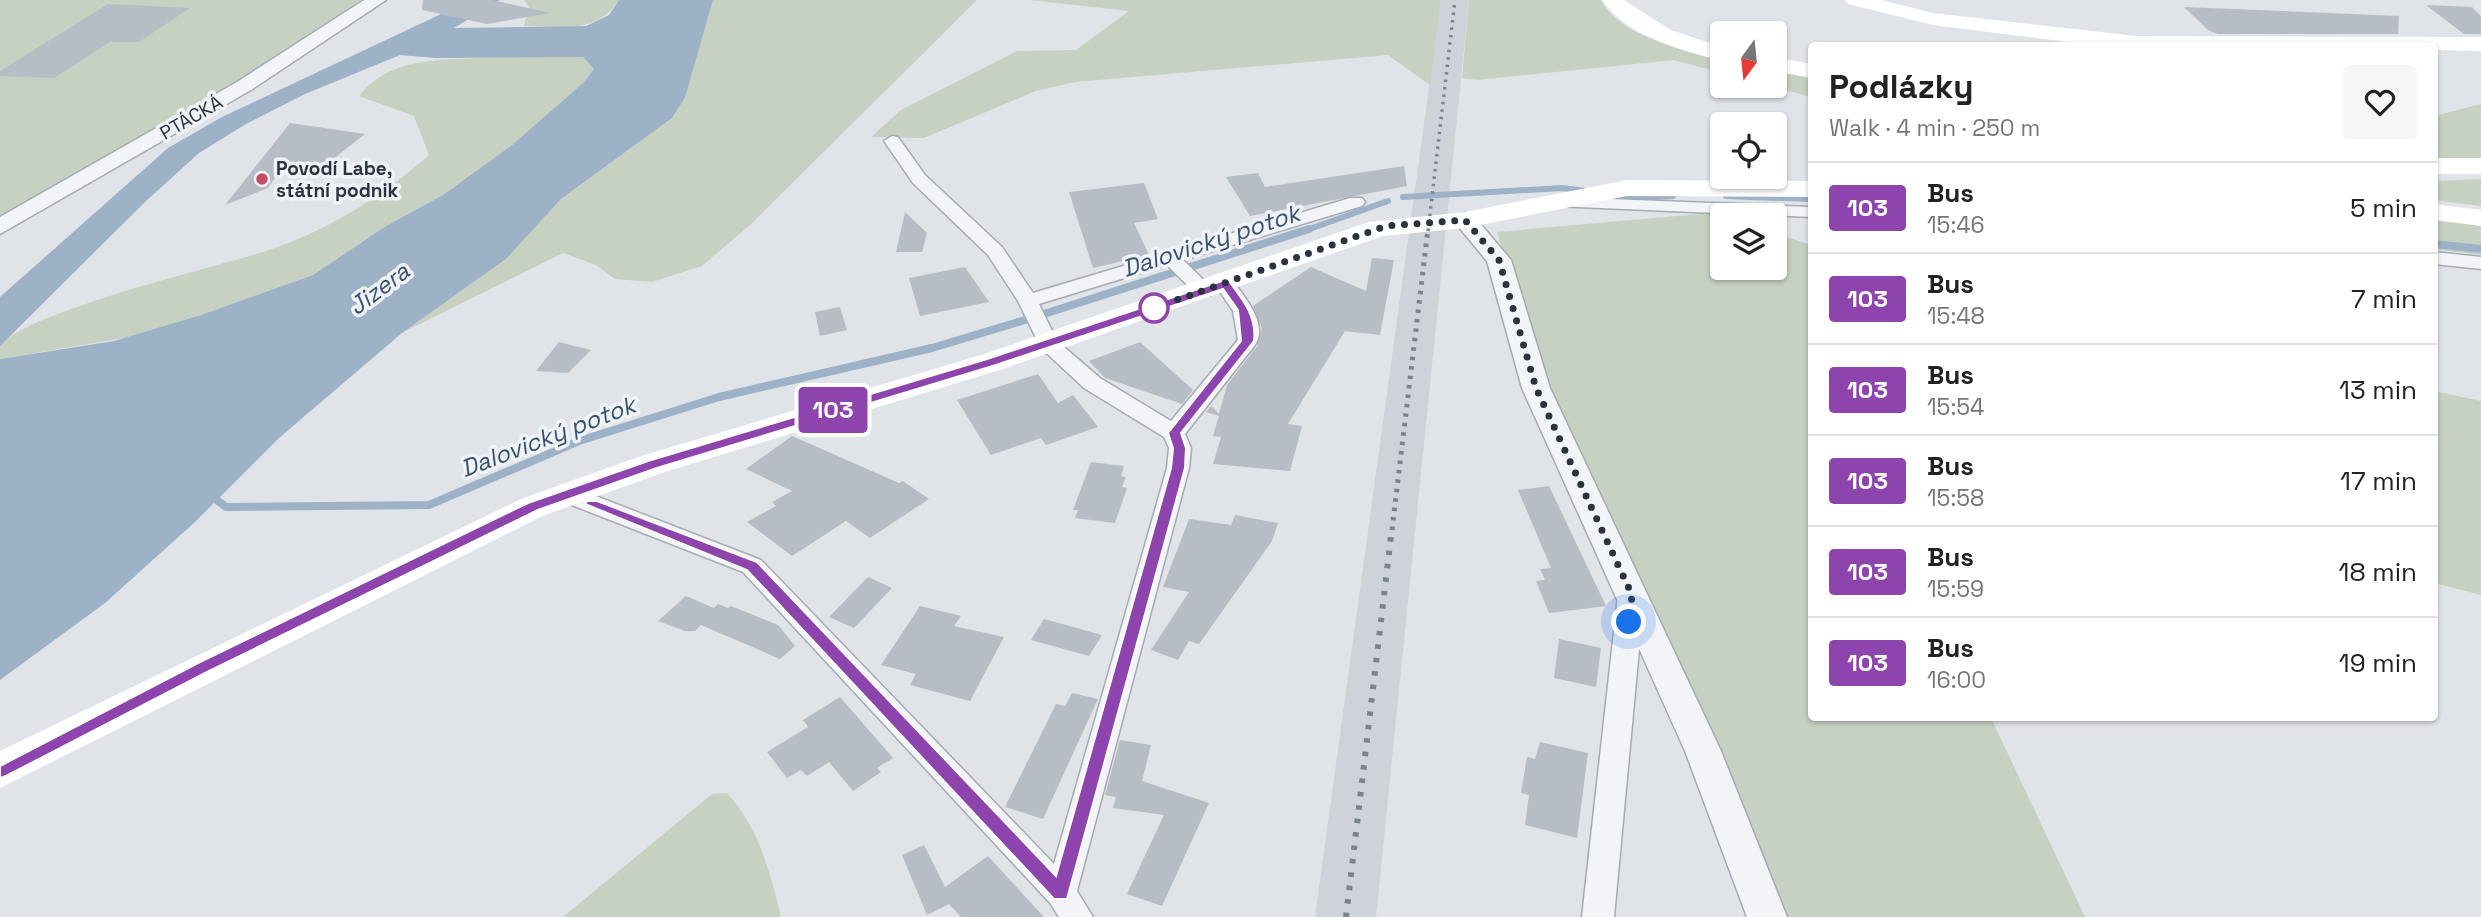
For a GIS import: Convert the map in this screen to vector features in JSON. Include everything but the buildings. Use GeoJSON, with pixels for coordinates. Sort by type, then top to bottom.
{"type":"FeatureCollection","features":[{"type":"Feature","properties":{"kind":"main road"},"geometry":{"type":"LineString","coordinates":[[1612,0],[1630,17],[1660,34],[1710,50]]}},
{"type":"Feature","properties":{"kind":"main road"},"geometry":{"type":"LineString","coordinates":[[1855,0],[1933,19],[2128,42]]}},
{"type":"Feature","properties":{"kind":"main road"},"geometry":{"type":"LineString","coordinates":[[2438,44],[2481,44]]}},
{"type":"Feature","properties":{"kind":"main road"},"geometry":{"type":"LineString","coordinates":[[1787,66],[1808,70]]}},
{"type":"Feature","properties":{"kind":"main road"},"geometry":{"type":"LineString","coordinates":[[2438,166],[2481,166]]}},
{"type":"Feature","properties":{"kind":"main road"},"geometry":{"type":"LineString","coordinates":[[0,771],[204,667],[533,507],[653,464],[1048,344],[1386,226],[1465,220],[1613,190],[1645,187],[1808,189]]}},
{"type":"Feature","properties":{"kind":"main road"},"geometry":{"type":"LineString","coordinates":[[2438,213],[2481,218]]}},
{"type":"Feature","properties":{"kind":"street","name":"PTÁCKÁ"},"geometry":{"type":"LineString","coordinates":[[0,227],[244,86],[377,0]]}},
{"type":"Feature","properties":{"kind":"street"},"geometry":{"type":"LineString","coordinates":[[892,141],[919,179],[995,251],[1028,301],[1048,344],[1092,383],[1174,433],[1180,448],[1178,468],[1069,905]]}},
{"type":"Feature","properties":{"kind":"street"},"geometry":{"type":"LineString","coordinates":[[1570,200],[1614,206],[1808,212]]}},
{"type":"Feature","properties":{"kind":"street"},"geometry":{"type":"LineString","coordinates":[[1028,301],[1172,260],[1356,202]]}},
{"type":"Feature","properties":{"kind":"street"},"geometry":{"type":"LineString","coordinates":[[1465,220],[1499,260],[1536,388],[1703,751],[1767,917]]}},
{"type":"Feature","properties":{"kind":"street"},"geometry":{"type":"LineString","coordinates":[[2438,258],[2481,263]]}},
{"type":"Feature","properties":{"kind":"street"},"geometry":{"type":"LineString","coordinates":[[1172,260],[1244,309],[1249,331],[1248,341],[1174,433]]}},
{"type":"Feature","properties":{"kind":"street"},"geometry":{"type":"LineString","coordinates":[[567,494],[752,566],[1069,905]]}},
{"type":"Feature","properties":{"kind":"street"},"geometry":{"type":"LineString","coordinates":[[1598,917],[1632,595]]}},
{"type":"Feature","properties":{"kind":"shaded area"},"geometry":{"type":"Polygon","coordinates":[[[1441,0],[1469,0],[1376,917],[1315,917],[1441,0]]]}},
{"type":"Feature","properties":{"kind":"green space"},"geometry":{"type":"Polygon","coordinates":[[[0,0],[361,0],[220,92],[0,217],[0,0]]]}},
{"type":"Feature","properties":{"kind":"green space"},"geometry":{"type":"Polygon","coordinates":[[[524,0],[619,0],[600,19],[589,24],[564,27],[524,26],[529,7],[524,0]]]}},
{"type":"Feature","properties":{"kind":"green space"},"geometry":{"type":"Polygon","coordinates":[[[713,0],[977,0],[751,224],[702,266],[652,282],[615,279],[596,265],[563,253],[402,333],[506,259],[561,199],[672,118],[685,98],[713,0]]]}},
{"type":"Feature","properties":{"kind":"green space"},"geometry":{"type":"Polygon","coordinates":[[[1029,0],[1441,0],[1430,85],[1388,55],[1075,82],[1036,91],[924,138],[871,137],[901,110],[1017,51],[1076,50],[1129,11],[1029,0]]]}},
{"type":"Feature","properties":{"kind":"green space"},"geometry":{"type":"Polygon","coordinates":[[[1469,0],[1601,0],[1610,13],[1638,33],[1710,54],[1710,70],[1674,60],[1477,80],[1462,78],[1469,0]]]}},
{"type":"Feature","properties":{"kind":"green space"},"geometry":{"type":"Polygon","coordinates":[[[496,57],[583,57],[594,69],[583,83],[512,145],[443,195],[386,226],[313,275],[201,315],[129,337],[0,359],[0,345],[39,321],[114,294],[284,245],[350,213],[391,186],[429,155],[414,116],[359,96],[372,82],[404,66],[421,62],[496,57]]]}},
{"type":"Feature","properties":{"kind":"green space"},"geometry":{"type":"Polygon","coordinates":[[[1787,72],[1808,76],[1808,96],[1787,91],[1787,72]]]}},
{"type":"Feature","properties":{"kind":"green space"},"geometry":{"type":"Polygon","coordinates":[[[2481,104],[2481,162],[2438,164],[2438,115],[2481,104]]]}},
{"type":"Feature","properties":{"kind":"green space"},"geometry":{"type":"Polygon","coordinates":[[[2481,179],[2481,206],[2438,201],[2438,181],[2481,179]]]}},
{"type":"Feature","properties":{"kind":"green space"},"geometry":{"type":"Polygon","coordinates":[[[1710,213],[1710,280],[1787,280],[1787,237],[1808,244],[1808,721],[1992,721],[2085,917],[1773,917],[1539,380],[1497,232],[1710,213]]]}},
{"type":"Feature","properties":{"kind":"green space"},"geometry":{"type":"Polygon","coordinates":[[[2438,217],[2481,224],[2481,255],[2438,250],[2438,217]]]}},
{"type":"Feature","properties":{"kind":"green space"},"geometry":{"type":"Polygon","coordinates":[[[2438,392],[2481,401],[2481,595],[2438,584],[2438,392]]]}},
{"type":"Feature","properties":{"kind":"green space"},"geometry":{"type":"Polygon","coordinates":[[[727,793],[747,821],[762,851],[781,917],[563,917],[712,794],[727,793]]]}},
{"type":"Feature","properties":{"kind":"water","name":"Jizera"},"geometry":{"type":"Polygon","coordinates":[[[471,0],[500,0],[454,28],[586,26],[609,15],[619,0],[713,0],[685,98],[672,118],[561,199],[506,259],[402,333],[279,438],[195,522],[105,603],[0,680],[0,359],[114,341],[201,315],[313,275],[386,226],[443,195],[512,145],[583,83],[594,69],[583,57],[435,58],[400,55],[305,94],[246,124],[199,153],[145,202],[0,346],[0,297],[168,148],[222,117],[471,0]]]}},
{"type":"Feature","properties":{"kind":"waterway","name":"Dalovický potok"},"geometry":{"type":"LineString","coordinates":[[1403,197],[1562,188],[1586,191]]}},
{"type":"Feature","properties":{"kind":"waterway","name":"Dalovický potok"},"geometry":{"type":"LineString","coordinates":[[1610,195],[1627,198],[1673,196]]}},
{"type":"Feature","properties":{"kind":"waterway","name":"Dalovický potok"},"geometry":{"type":"LineString","coordinates":[[1726,196],[1808,199]]}},
{"type":"Feature","properties":{"kind":"waterway","name":"Dalovický potok"},"geometry":{"type":"LineString","coordinates":[[1304,231],[1388,201]]}},
{"type":"Feature","properties":{"kind":"waterway","name":"Dalovický potok"},"geometry":{"type":"LineString","coordinates":[[1044,314],[1309,229]]}},
{"type":"Feature","properties":{"kind":"waterway","name":"Dalovický potok"},"geometry":{"type":"LineString","coordinates":[[2438,244],[2481,249]]}},
{"type":"Feature","properties":{"kind":"waterway","name":"Dalovický potok"},"geometry":{"type":"LineString","coordinates":[[210,495],[226,507],[429,505],[579,441],[719,397],[932,348],[1025,320]]}},
{"type":"Feature","properties":{"kind":"railway"},"geometry":{"type":"LineString","coordinates":[[1428,231],[1455,0]]}},
{"type":"Feature","properties":{"kind":"railway"},"geometry":{"type":"LineString","coordinates":[[1392,530],[1428,229]]}},
{"type":"Feature","properties":{"kind":"railway"},"geometry":{"type":"LineString","coordinates":[[1346,917],[1392,528]]}},
{"type":"Feature","properties":{"kind":"bus line","name":"103"},"geometry":{"type":"LineString","coordinates":[[0,771],[204,667],[533,507],[567,494],[653,464],[992,362],[1225,284],[1244,309],[1249,331],[1248,341],[1174,433],[1180,448],[1178,468],[1060,893],[752,566],[592,504]]}},
{"type":"Feature","properties":{"kind":"place","name":"Povodí Labe, státní podnik"},"geometry":{"type":"Point","coordinates":[262,179]}},
{"type":"Feature","properties":{"kind":"route"},"geometry":{"type":"LineString","coordinates":[[1154,308],[1386,226],[1465,220],[1499,260],[1536,388],[1632,595],[1629,622]]}}]}
